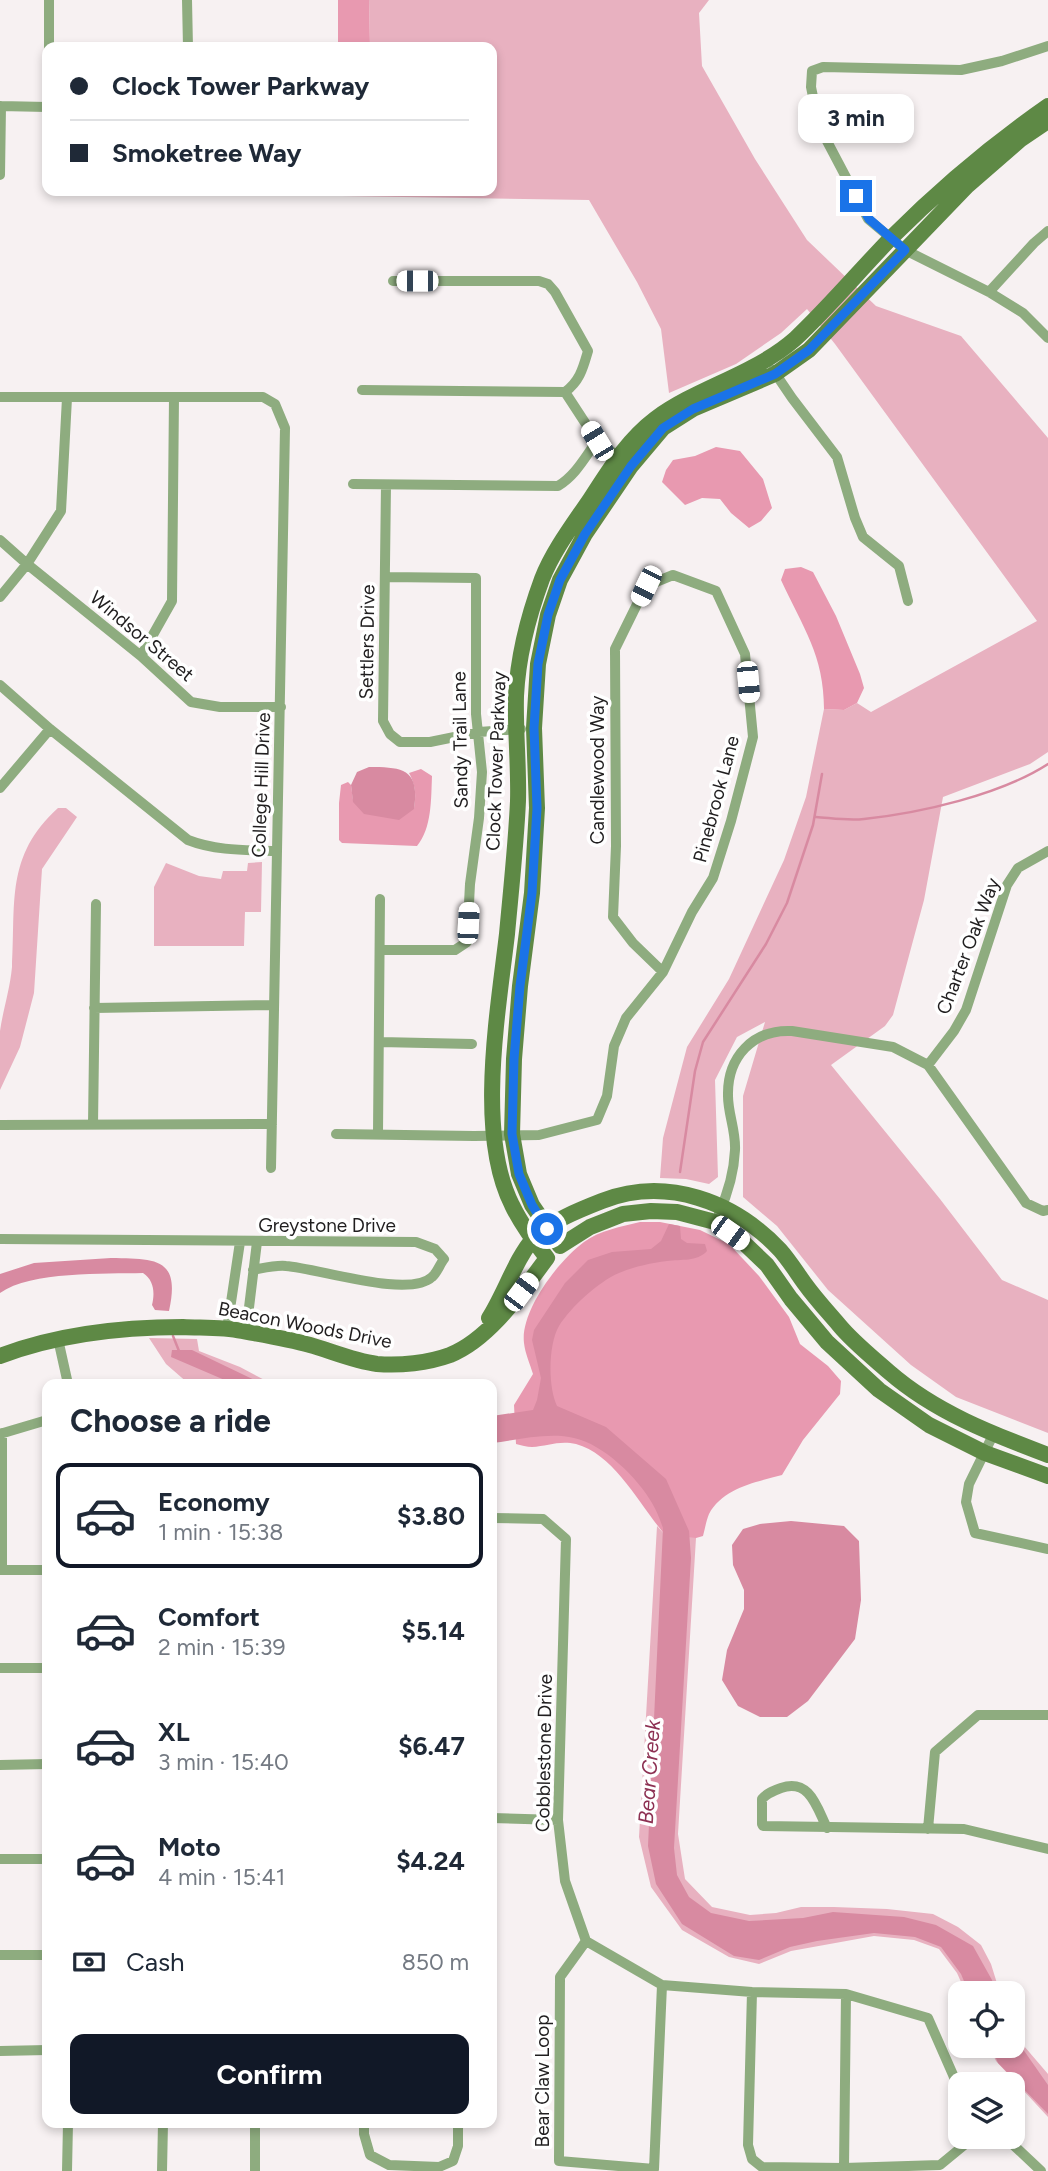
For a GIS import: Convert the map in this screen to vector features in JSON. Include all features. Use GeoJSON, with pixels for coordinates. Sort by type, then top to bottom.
{"type":"FeatureCollection","features":[{"type":"Feature","properties":{"kind":"street"},"geometry":{"type":"LineString","coordinates":[[49,0],[49,42]]}},
{"type":"Feature","properties":{"kind":"street"},"geometry":{"type":"LineString","coordinates":[[187,0],[188,42]]}},
{"type":"Feature","properties":{"kind":"street"},"geometry":{"type":"LineString","coordinates":[[1048,46],[1002,61],[961,70],[823,67],[812,71],[811,87],[819,126],[869,219],[905,250],[989,292],[1023,313],[1048,338]]}},
{"type":"Feature","properties":{"kind":"street"},"geometry":{"type":"LineString","coordinates":[[0,175],[1,106],[42,107]]}},
{"type":"Feature","properties":{"kind":"street","name":"Clock Tower Parkway"},"geometry":{"type":"LineString","coordinates":[[559,1246],[532,1205],[519,1174],[512,1134],[515,1047],[532,893],[537,808],[534,728],[538,664],[548,615],[560,580],[635,436],[654,419],[767,359],[793,341],[891,238],[952,181],[1006,135],[1048,106]]}},
{"type":"Feature","properties":{"kind":"street","name":"Clock Tower Parkway"},"geometry":{"type":"LineString","coordinates":[[547,1258],[511,1205],[502,1179],[492,1103],[493,1066],[517,814],[516,694],[521,652],[543,576],[561,542],[624,461],[663,428],[693,409],[775,374],[809,350],[967,186],[1021,139],[1048,121]]}},
{"type":"Feature","properties":{"kind":"street"},"geometry":{"type":"LineString","coordinates":[[989,292],[1048,231]]}},
{"type":"Feature","properties":{"kind":"street"},"geometry":{"type":"LineString","coordinates":[[362,390],[565,392],[582,373],[588,351],[548,284],[539,281],[393,281]]}},
{"type":"Feature","properties":{"kind":"street"},"geometry":{"type":"LineString","coordinates":[[767,359],[792,398],[837,457],[863,537],[899,566],[908,601]]}},
{"type":"Feature","properties":{"kind":"street"},"geometry":{"type":"LineString","coordinates":[[565,392],[597,441],[624,461]]}},
{"type":"Feature","properties":{"kind":"street"},"geometry":{"type":"LineString","coordinates":[[0,397],[174,397],[173,601],[141,656]]}},
{"type":"Feature","properties":{"kind":"street","name":"College Hill Drive"},"geometry":{"type":"LineString","coordinates":[[174,397],[263,397],[275,404],[285,428],[271,1168]]}},
{"type":"Feature","properties":{"kind":"street"},"geometry":{"type":"LineString","coordinates":[[0,597],[27,564],[61,511],[67,398]]}},
{"type":"Feature","properties":{"kind":"street"},"geometry":{"type":"LineString","coordinates":[[353,484],[558,486],[576,471],[597,441]]}},
{"type":"Feature","properties":{"kind":"street","name":"Settlers Drive"},"geometry":{"type":"LineString","coordinates":[[386,485],[383,721],[390,734],[400,742],[430,742],[479,732],[534,728]]}},
{"type":"Feature","properties":{"kind":"street","name":"Windsor Street"},"geometry":{"type":"LineString","coordinates":[[0,540],[141,656],[191,702],[220,708],[281,707]]}},
{"type":"Feature","properties":{"kind":"street","name":"Candlewood Way"},"geometry":{"type":"LineString","coordinates":[[663,972],[613,917],[615,649],[646,586],[673,575]]}},
{"type":"Feature","properties":{"kind":"street","name":"Pinebrook Lane"},"geometry":{"type":"LineString","coordinates":[[512,1134],[539,1135],[597,1120],[607,1096],[614,1045],[626,1018],[663,972],[692,912],[713,878],[731,821],[753,737],[745,654],[716,592],[673,575]]}},
{"type":"Feature","properties":{"kind":"street","name":"Sandy Trail Lane"},"geometry":{"type":"LineString","coordinates":[[380,950],[455,950],[467,942],[470,884],[480,818],[482,772],[477,714],[476,578],[385,577]]}},
{"type":"Feature","properties":{"kind":"street"},"geometry":{"type":"LineString","coordinates":[[0,685],[50,729],[188,840],[204,846],[277,851]]}},
{"type":"Feature","properties":{"kind":"street"},"geometry":{"type":"LineString","coordinates":[[0,788],[50,729]]}},
{"type":"Feature","properties":{"kind":"street","name":"Charter Oak Way"},"geometry":{"type":"LineString","coordinates":[[928,1065],[966,1010],[1007,885],[1018,868],[1048,851]]}},
{"type":"Feature","properties":{"kind":"street"},"geometry":{"type":"LineString","coordinates":[[378,1134],[380,899]]}},
{"type":"Feature","properties":{"kind":"street"},"geometry":{"type":"LineString","coordinates":[[93,1125],[96,904]]}},
{"type":"Feature","properties":{"kind":"street"},"geometry":{"type":"LineString","coordinates":[[94,1008],[274,1005]]}},
{"type":"Feature","properties":{"kind":"street"},"geometry":{"type":"LineString","coordinates":[[715,1222],[733,1171],[735,1147],[728,1098],[731,1071],[740,1054],[755,1040],[773,1032],[792,1031],[893,1047],[928,1065],[1026,1203],[1043,1211],[1048,1210]]}},
{"type":"Feature","properties":{"kind":"street"},"geometry":{"type":"LineString","coordinates":[[380,1042],[471,1044]]}},
{"type":"Feature","properties":{"kind":"street"},"geometry":{"type":"LineString","coordinates":[[0,1125],[272,1124]]}},
{"type":"Feature","properties":{"kind":"street"},"geometry":{"type":"LineString","coordinates":[[336,1134],[512,1134]]}},
{"type":"Feature","properties":{"kind":"street"},"geometry":{"type":"LineString","coordinates":[[547,1229],[581,1209],[619,1195],[651,1191],[680,1192],[722,1206],[758,1228],[842,1328],[892,1374],[940,1408],[993,1434],[1048,1455]]}},
{"type":"Feature","properties":{"kind":"street"},"geometry":{"type":"LineString","coordinates":[[559,1246],[590,1227],[624,1214],[677,1212],[715,1222],[745,1244],[767,1265],[827,1342],[880,1390],[929,1425],[985,1453],[1048,1476]]}},
{"type":"Feature","properties":{"kind":"street","name":"Beacon Woods Drive"},"geometry":{"type":"LineString","coordinates":[[474,1340],[501,1299],[517,1265],[533,1240],[547,1229]]}},
{"type":"Feature","properties":{"kind":"street","name":"Greystone Drive"},"geometry":{"type":"LineString","coordinates":[[0,1239],[416,1242],[435,1249],[444,1259],[431,1278],[415,1285],[397,1285],[285,1265],[253,1270]]}},
{"type":"Feature","properties":{"kind":"street"},"geometry":{"type":"LineString","coordinates":[[227,1329],[240,1242]]}},
{"type":"Feature","properties":{"kind":"street"},"geometry":{"type":"LineString","coordinates":[[246,1332],[257,1242]]}},
{"type":"Feature","properties":{"kind":"street","name":"Beacon Woods Drive"},"geometry":{"type":"LineString","coordinates":[[0,1356],[58,1339],[149,1327],[227,1329],[306,1344],[376,1364],[416,1363],[451,1354],[474,1340],[508,1308],[559,1246]]}},
{"type":"Feature","properties":{"kind":"street"},"geometry":{"type":"LineString","coordinates":[[58,1339],[67,1379]]}},
{"type":"Feature","properties":{"kind":"street"},"geometry":{"type":"LineString","coordinates":[[880,1390],[892,1374]]}},
{"type":"Feature","properties":{"kind":"street"},"geometry":{"type":"LineString","coordinates":[[42,1421],[1,1433],[0,1479],[1,1570],[42,1570]]}},
{"type":"Feature","properties":{"kind":"street"},"geometry":{"type":"LineString","coordinates":[[993,1434],[970,1484],[966,1502],[975,1533],[1048,1549]]}},
{"type":"Feature","properties":{"kind":"street","name":"Cobblestone Drive"},"geometry":{"type":"LineString","coordinates":[[497,1518],[543,1518],[566,1539],[558,1820],[565,1881],[586,1941]]}},
{"type":"Feature","properties":{"kind":"street"},"geometry":{"type":"LineString","coordinates":[[0,1668],[42,1668]]}},
{"type":"Feature","properties":{"kind":"street"},"geometry":{"type":"LineString","coordinates":[[928,1829],[935,1752],[978,1714],[1048,1716]]}},
{"type":"Feature","properties":{"kind":"street"},"geometry":{"type":"LineString","coordinates":[[0,1765],[42,1764]]}},
{"type":"Feature","properties":{"kind":"street"},"geometry":{"type":"LineString","coordinates":[[827,1828],[813,1800],[806,1790],[799,1786],[775,1790],[762,1799],[763,1826],[827,1828],[964,1829],[1048,1849]]}},
{"type":"Feature","properties":{"kind":"street"},"geometry":{"type":"LineString","coordinates":[[497,1818],[558,1820]]}},
{"type":"Feature","properties":{"kind":"street"},"geometry":{"type":"LineString","coordinates":[[0,1859],[42,1859]]}},
{"type":"Feature","properties":{"kind":"street"},"geometry":{"type":"LineString","coordinates":[[586,1941],[662,1985],[752,1992],[846,1994],[928,2018],[952,2072]]}},
{"type":"Feature","properties":{"kind":"street","name":"Bear Claw Loop"},"geometry":{"type":"LineString","coordinates":[[586,1941],[560,1977],[559,2161],[654,2169],[662,1985]]}},
{"type":"Feature","properties":{"kind":"street"},"geometry":{"type":"LineString","coordinates":[[0,1955],[42,1955]]}},
{"type":"Feature","properties":{"kind":"street"},"geometry":{"type":"LineString","coordinates":[[752,1992],[748,2145],[752,2159],[762,2167],[940,2165],[959,2149]]}},
{"type":"Feature","properties":{"kind":"street"},"geometry":{"type":"LineString","coordinates":[[845,2168],[846,1994]]}},
{"type":"Feature","properties":{"kind":"street"},"geometry":{"type":"LineString","coordinates":[[0,2051],[42,2050]]}},
{"type":"Feature","properties":{"kind":"street"},"geometry":{"type":"LineString","coordinates":[[67,2171],[68,2128]]}},
{"type":"Feature","properties":{"kind":"street"},"geometry":{"type":"LineString","coordinates":[[162,2171],[163,2128]]}},
{"type":"Feature","properties":{"kind":"street"},"geometry":{"type":"LineString","coordinates":[[255,2128],[255,2171]]}},
{"type":"Feature","properties":{"kind":"street"},"geometry":{"type":"LineString","coordinates":[[364,2128],[370,2155],[389,2165],[439,2167],[453,2161],[458,2146],[458,2128]]}},
{"type":"Feature","properties":{"kind":"street"},"geometry":{"type":"LineString","coordinates":[[1017,2149],[1041,2171]]}},
{"type":"Feature","properties":{"kind":"shaded area"},"geometry":{"type":"Polygon","coordinates":[[[338,0],[369,0],[370,42],[338,42],[338,0]]]}},
{"type":"Feature","properties":{"kind":"shaded area"},"geometry":{"type":"Polygon","coordinates":[[[369,0],[709,0],[699,13],[702,66],[755,159],[807,240],[876,306],[961,336],[1048,438],[1048,752],[1030,764],[943,797],[924,900],[893,1015],[885,1026],[831,1065],[1002,1280],[1048,1300],[1048,1433],[956,1397],[911,1365],[828,1290],[777,1226],[743,1197],[743,1096],[765,1022],[737,1037],[715,1080],[718,1177],[709,1184],[686,1179],[660,1178],[663,1138],[687,1047],[729,979],[784,860],[806,797],[824,709],[844,710],[857,703],[871,712],[1037,621],[807,309],[781,333],[736,364],[669,393],[661,329],[589,200],[342,196],[497,196],[497,42],[370,42],[369,0]]]}},
{"type":"Feature","properties":{"kind":"shaded area"},"geometry":{"type":"Polygon","coordinates":[[[716,447],[740,451],[763,479],[772,508],[761,521],[749,528],[731,513],[720,499],[702,498],[685,505],[662,482],[673,460],[695,456],[716,447]]]}},
{"type":"Feature","properties":{"kind":"shaded area"},"geometry":{"type":"Polygon","coordinates":[[[801,567],[813,572],[836,616],[860,674],[864,688],[857,703],[844,710],[824,709],[820,673],[811,642],[781,580],[785,569],[801,567]]]}},
{"type":"Feature","properties":{"kind":"shaded area"},"geometry":{"type":"Polygon","coordinates":[[[369,767],[391,768],[407,773],[414,786],[414,809],[399,820],[364,814],[353,802],[351,785],[357,772],[369,767]]]}},
{"type":"Feature","properties":{"kind":"shaded area"},"geometry":{"type":"Polygon","coordinates":[[[421,769],[432,776],[430,813],[426,831],[417,846],[342,843],[339,840],[341,785],[348,782],[351,785],[353,800],[414,808],[415,790],[409,773],[421,769]]]}},
{"type":"Feature","properties":{"kind":"shaded area"},"geometry":{"type":"Polygon","coordinates":[[[58,808],[66,808],[77,817],[42,869],[34,993],[20,1047],[0,1090],[0,1031],[12,967],[17,882],[29,844],[58,808]]]}},
{"type":"Feature","properties":{"kind":"shaded area"},"geometry":{"type":"Polygon","coordinates":[[[262,862],[261,912],[245,912],[244,946],[154,946],[154,887],[166,863],[199,876],[221,879],[223,871],[247,871],[248,863],[262,862]]]}},
{"type":"Feature","properties":{"kind":"shaded area"},"geometry":{"type":"Polygon","coordinates":[[[640,1222],[660,1222],[700,1230],[729,1244],[759,1276],[789,1317],[800,1344],[828,1366],[841,1381],[840,1394],[803,1440],[782,1475],[731,1492],[715,1505],[709,1514],[703,1536],[696,1538],[667,1537],[616,1471],[590,1450],[570,1443],[532,1447],[516,1444],[514,1405],[533,1374],[526,1355],[524,1330],[543,1287],[584,1242],[604,1232],[640,1222]]]}},
{"type":"Feature","properties":{"kind":"shaded area"},"geometry":{"type":"Polygon","coordinates":[[[669,1224],[680,1226],[681,1239],[687,1243],[705,1244],[707,1251],[694,1258],[630,1269],[602,1282],[578,1303],[559,1326],[553,1344],[551,1366],[552,1388],[557,1406],[606,1427],[666,1479],[689,1531],[691,1558],[674,1848],[677,1875],[689,1897],[711,1913],[749,1921],[803,1918],[833,1912],[904,1917],[936,1925],[973,1946],[992,1981],[964,1981],[941,1947],[915,1937],[874,1933],[790,1947],[759,1960],[734,1956],[682,1924],[656,1884],[648,1846],[663,1528],[654,1506],[638,1483],[619,1463],[585,1441],[554,1436],[497,1442],[497,1415],[533,1410],[541,1378],[532,1340],[534,1330],[565,1283],[588,1260],[612,1252],[651,1249],[661,1241],[669,1224]]]}},
{"type":"Feature","properties":{"kind":"shaded area"},"geometry":{"type":"Polygon","coordinates":[[[111,1258],[152,1261],[168,1271],[172,1293],[169,1311],[155,1310],[152,1305],[151,1283],[143,1273],[49,1277],[13,1286],[0,1293],[0,1274],[34,1263],[111,1258]]]}},
{"type":"Feature","properties":{"kind":"shaded area"},"geometry":{"type":"Polygon","coordinates":[[[149,1338],[197,1339],[199,1351],[263,1379],[183,1379],[166,1364],[149,1338]]]}},
{"type":"Feature","properties":{"kind":"shaded area"},"geometry":{"type":"Polygon","coordinates":[[[172,1350],[192,1350],[253,1379],[222,1379],[171,1357],[172,1350]]]}},
{"type":"Feature","properties":{"kind":"shaded area"},"geometry":{"type":"Polygon","coordinates":[[[791,1521],[844,1526],[859,1541],[861,1600],[855,1639],[808,1701],[787,1717],[760,1717],[738,1706],[722,1680],[727,1650],[744,1609],[744,1590],[733,1565],[732,1545],[743,1529],[760,1524],[791,1521]]]}},
{"type":"Feature","properties":{"kind":"shaded area"},"geometry":{"type":"Polygon","coordinates":[[[657,1526],[667,1537],[696,1538],[678,1834],[685,1879],[712,1907],[750,1915],[801,1907],[887,1909],[933,1914],[958,1927],[981,1945],[996,1981],[961,1981],[939,1949],[914,1940],[874,1936],[791,1951],[759,1964],[729,1957],[682,1930],[651,1887],[639,1837],[657,1526]]]}},
{"type":"Feature","properties":{"kind":"shaded area"},"geometry":{"type":"Polygon","coordinates":[[[1025,2047],[1048,2074],[1048,2117],[1025,2092],[1025,2072],[1006,2072],[995,2058],[1025,2058],[1025,2047]]]}},
{"type":"Feature","properties":{"kind":"shaded area"},"geometry":{"type":"Polygon","coordinates":[[[1025,2052],[1048,2085],[1048,2114],[1025,2091],[1025,2072],[1007,2072],[996,2058],[1025,2058],[1025,2052]]]}},
{"type":"Feature","properties":{"kind":"waterway"},"geometry":{"type":"LineString","coordinates":[[816,817],[858,820],[934,807],[1007,785],[1048,764]]}},
{"type":"Feature","properties":{"kind":"waterway"},"geometry":{"type":"LineString","coordinates":[[680,1172],[695,1071],[703,1042],[766,944],[787,903],[813,825],[822,774]]}},
{"type":"Feature","properties":{"kind":"waterway","name":"Bear Creek"},"geometry":{"type":"LineString","coordinates":[[173,1336],[179,1351]]}},
{"type":"Feature","properties":{"kind":"route"},"geometry":{"type":"LineString","coordinates":[[547,1229],[532,1205],[519,1174],[512,1134],[514,1059],[532,893],[537,808],[534,728],[538,664],[548,615],[560,580],[585,534],[631,466],[663,428],[693,409],[775,374],[809,350],[905,250],[869,219],[856,196]]}}]}
